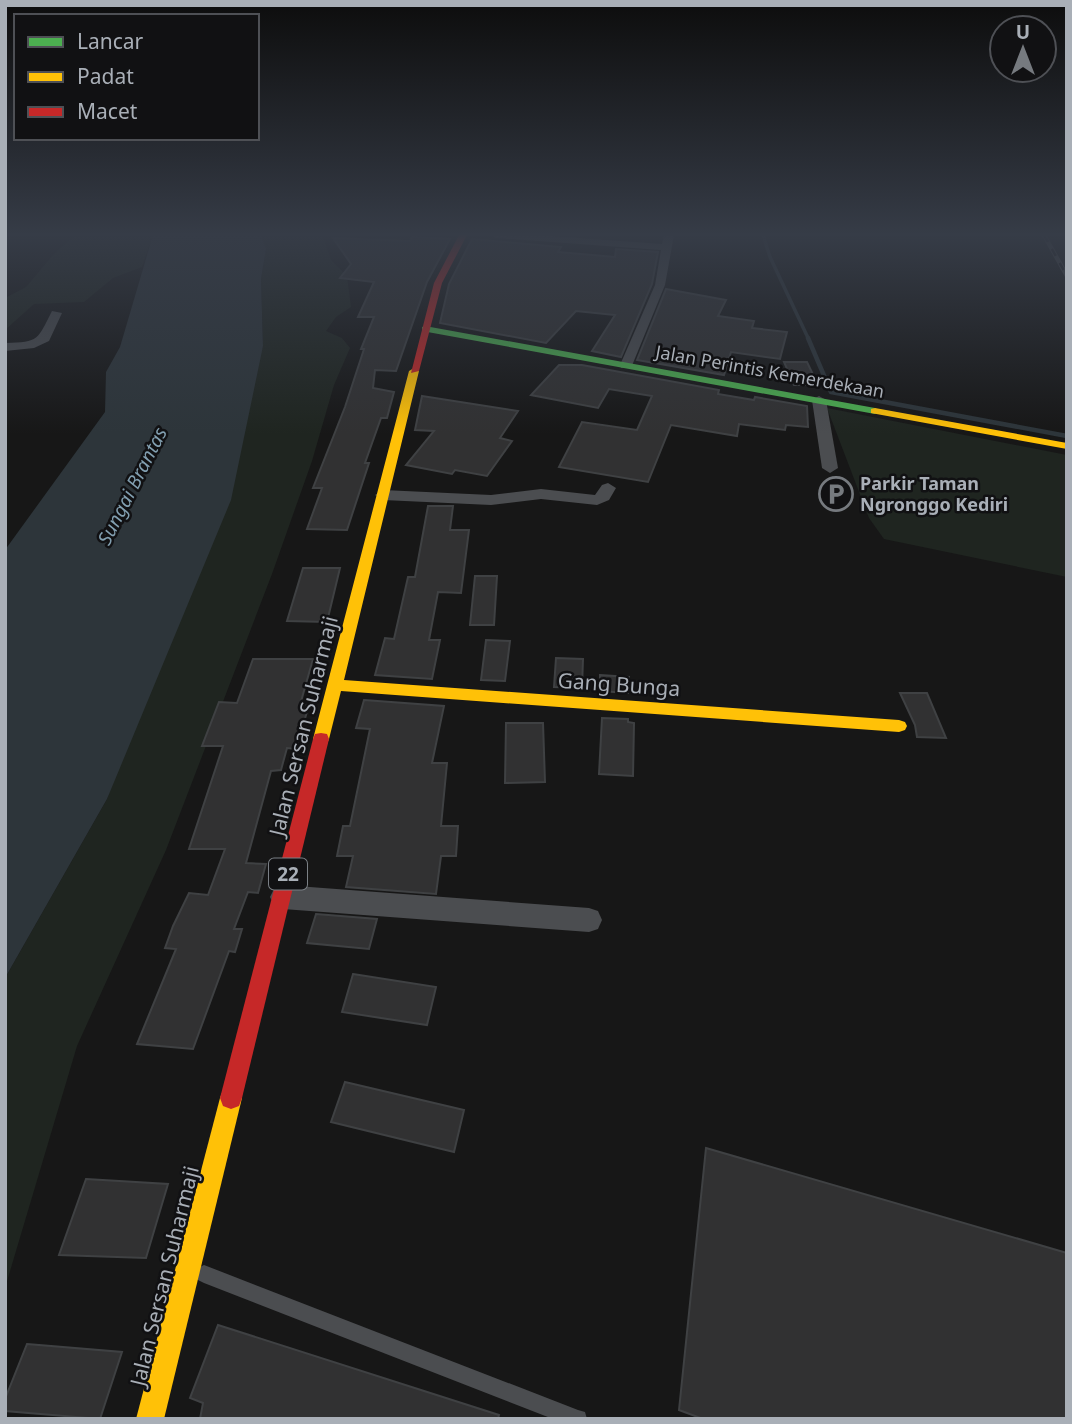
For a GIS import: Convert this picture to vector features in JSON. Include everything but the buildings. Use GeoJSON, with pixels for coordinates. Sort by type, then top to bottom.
{"type":"FeatureCollection","features":[{"type":"Feature","properties":{"kind":"main road","name":"22"},"geometry":{"type":"LineString","coordinates":[[425,329],[433,301]]}},
{"type":"Feature","properties":{"kind":"main road","name":"Jalan Perintis Kemerdekaan"},"geometry":{"type":"LineString","coordinates":[[425,329],[1067,446]]}},
{"type":"Feature","properties":{"kind":"main road","name":"Jalan Sersan Suharmaji"},"geometry":{"type":"LineString","coordinates":[[150,1419],[425,329]]}},
{"type":"Feature","properties":{"kind":"main road","name":"Gang Bunga"},"geometry":{"type":"LineString","coordinates":[[336,685],[899,726]]}},
{"type":"Feature","properties":{"kind":"street"},"geometry":{"type":"LineString","coordinates":[[626,365],[653,301]]}},
{"type":"Feature","properties":{"kind":"street"},"geometry":{"type":"LineString","coordinates":[[5,347],[36,344],[45,339],[49,335],[56,313]]}},
{"type":"Feature","properties":{"kind":"street"},"geometry":{"type":"LineString","coordinates":[[819,400],[830,468]]}},
{"type":"Feature","properties":{"kind":"street"},"geometry":{"type":"LineString","coordinates":[[383,495],[491,500],[541,494],[597,500],[603,498],[608,488]]}},
{"type":"Feature","properties":{"kind":"street"},"geometry":{"type":"LineString","coordinates":[[283,897],[589,920]]}},
{"type":"Feature","properties":{"kind":"lane"},"geometry":{"type":"LineString","coordinates":[[188,1268],[239,1290],[578,1419]]}},
{"type":"Feature","properties":{"kind":"shaded area"},"geometry":{"type":"Polygon","coordinates":[[[5,301],[85,301],[34,304],[5,330],[5,301]]]}},
{"type":"Feature","properties":{"kind":"shaded area"},"geometry":{"type":"Polygon","coordinates":[[[262,301],[350,301],[351,307],[336,317],[326,331],[342,338],[350,348],[334,385],[312,461],[272,574],[166,850],[77,1046],[5,1288],[5,978],[107,799],[263,346],[262,301]]]}},
{"type":"Feature","properties":{"kind":"shaded area"},"geometry":{"type":"Polygon","coordinates":[[[827,408],[1067,455],[1067,577],[884,539],[869,518],[827,408]]]}},
{"type":"Feature","properties":{"kind":"water","name":"Sungai Brantas"},"geometry":{"type":"Polygon","coordinates":[[[133,301],[262,301],[263,346],[231,500],[107,799],[5,978],[5,550],[105,412],[106,372],[120,347],[133,301]]]}},
{"type":"Feature","properties":{"kind":"waterway"},"geometry":{"type":"LineString","coordinates":[[791,301],[809,340]]}},
{"type":"Feature","properties":{"kind":"waterway"},"geometry":{"type":"LineString","coordinates":[[808,338],[831,392],[1067,436]]}},
{"type":"Feature","properties":{"kind":"traffic: fast"},"geometry":{"type":"LineString","coordinates":[[425,329],[875,411]]}},
{"type":"Feature","properties":{"kind":"traffic: slow"},"geometry":{"type":"LineString","coordinates":[[321,739],[414,371]]}},
{"type":"Feature","properties":{"kind":"traffic: slow"},"geometry":{"type":"LineString","coordinates":[[875,411],[1067,446]]}},
{"type":"Feature","properties":{"kind":"traffic: slow"},"geometry":{"type":"LineString","coordinates":[[336,685],[899,726]]}},
{"type":"Feature","properties":{"kind":"traffic: slow"},"geometry":{"type":"LineString","coordinates":[[150,1419],[231,1098]]}},
{"type":"Feature","properties":{"kind":"traffic: jam"},"geometry":{"type":"LineString","coordinates":[[414,371],[433,301]]}},
{"type":"Feature","properties":{"kind":"traffic: jam"},"geometry":{"type":"LineString","coordinates":[[231,1098],[321,739]]}},
{"type":"Feature","properties":{"kind":"place","name":"Parkir Taman Ngronggo Kediri"},"geometry":{"type":"Point","coordinates":[836,494]}}]}
